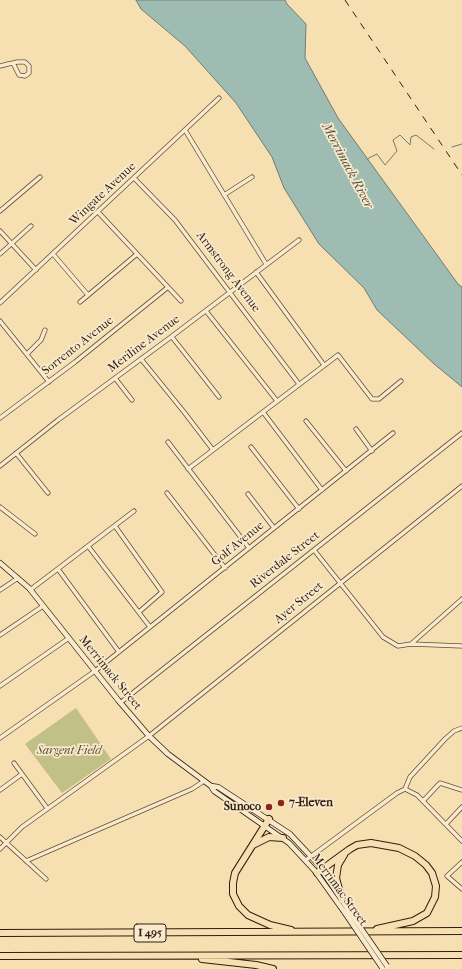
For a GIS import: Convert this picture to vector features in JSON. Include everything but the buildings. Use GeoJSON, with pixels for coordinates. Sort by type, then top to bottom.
{"type":"FeatureCollection","features":[{"type":"Feature","properties":{"kind":"highway"},"geometry":{"type":"LineString","coordinates":[[269,819],[234,878],[233,894],[239,906],[248,915],[258,920],[300,932]]}},
{"type":"Feature","properties":{"kind":"highway"},"geometry":{"type":"LineString","coordinates":[[253,845],[269,837],[283,838]]}},
{"type":"Feature","properties":{"kind":"highway"},"geometry":{"type":"LineString","coordinates":[[320,872],[356,846],[366,843],[380,843],[395,846],[421,861],[432,873],[436,891],[433,903],[428,912],[422,917],[413,921],[367,932]]}},
{"type":"Feature","properties":{"kind":"highway"},"geometry":{"type":"LineString","coordinates":[[342,900],[337,884],[336,871],[346,852]]}},
{"type":"Feature","properties":{"kind":"highway","name":"I 495"},"geometry":{"type":"LineString","coordinates":[[0,933],[462,931]]}},
{"type":"Feature","properties":{"kind":"highway","name":"I 495"},"geometry":{"type":"LineString","coordinates":[[0,956],[185,957],[462,955]]}},
{"type":"Feature","properties":{"kind":"highway"},"geometry":{"type":"LineString","coordinates":[[185,957],[256,965],[272,969]]}},
{"type":"Feature","properties":{"kind":"main road","name":"Merrimack Street"},"geometry":{"type":"LineString","coordinates":[[0,563],[30,590],[120,703],[149,736],[168,754],[211,786]]}},
{"type":"Feature","properties":{"kind":"main road","name":"Merrimac Street"},"geometry":{"type":"LineString","coordinates":[[211,786],[218,787],[290,834],[311,856],[320,872],[385,968]]}},
{"type":"Feature","properties":{"kind":"main road","name":"Merrimac Street"},"geometry":{"type":"LineString","coordinates":[[211,786],[214,791],[283,838],[320,872],[342,900],[347,912]]}},
{"type":"Feature","properties":{"kind":"street"},"geometry":{"type":"LineString","coordinates":[[0,66],[13,63],[27,63],[30,68],[29,73],[24,76],[18,74],[13,63]]}},
{"type":"Feature","properties":{"kind":"street","name":"Wingate Avenue"},"geometry":{"type":"LineString","coordinates":[[0,304],[219,98]]}},
{"type":"Feature","properties":{"kind":"street"},"geometry":{"type":"LineString","coordinates":[[185,130],[266,264]]}},
{"type":"Feature","properties":{"kind":"street"},"geometry":{"type":"LineString","coordinates":[[0,211],[40,177]]}},
{"type":"Feature","properties":{"kind":"street"},"geometry":{"type":"LineString","coordinates":[[224,195],[252,177]]}},
{"type":"Feature","properties":{"kind":"street","name":"Armstrong Avenue"},"geometry":{"type":"LineString","coordinates":[[134,178],[175,220],[299,384]]}},
{"type":"Feature","properties":{"kind":"street"},"geometry":{"type":"LineString","coordinates":[[98,212],[167,288],[181,300]]}},
{"type":"Feature","properties":{"kind":"street"},"geometry":{"type":"LineString","coordinates":[[0,254],[31,226]]}},
{"type":"Feature","properties":{"kind":"street"},"geometry":{"type":"LineString","coordinates":[[0,231],[36,270]]}},
{"type":"Feature","properties":{"kind":"street","name":"Meriline Avenue"},"geometry":{"type":"LineString","coordinates":[[0,466],[299,240]]}},
{"type":"Feature","properties":{"kind":"street"},"geometry":{"type":"LineString","coordinates":[[53,254],[88,294]]}},
{"type":"Feature","properties":{"kind":"street"},"geometry":{"type":"LineString","coordinates":[[80,302],[137,254]]}},
{"type":"Feature","properties":{"kind":"street"},"geometry":{"type":"LineString","coordinates":[[256,272],[324,365]]}},
{"type":"Feature","properties":{"kind":"street","name":"Sorrento Avenue"},"geometry":{"type":"LineString","coordinates":[[0,418],[167,288]]}},
{"type":"Feature","properties":{"kind":"street"},"geometry":{"type":"LineString","coordinates":[[206,310],[277,401]]}},
{"type":"Feature","properties":{"kind":"street"},"geometry":{"type":"LineString","coordinates":[[0,321],[48,382]]}},
{"type":"Feature","properties":{"kind":"street"},"geometry":{"type":"LineString","coordinates":[[27,354],[41,340],[46,330]]}},
{"type":"Feature","properties":{"kind":"street"},"geometry":{"type":"LineString","coordinates":[[172,336],[219,397]]}},
{"type":"Feature","properties":{"kind":"street"},"geometry":{"type":"LineString","coordinates":[[188,469],[338,355],[370,397],[379,399],[401,382]]}},
{"type":"Feature","properties":{"kind":"street"},"geometry":{"type":"LineString","coordinates":[[141,359],[213,450]]}},
{"type":"Feature","properties":{"kind":"street"},"geometry":{"type":"LineString","coordinates":[[115,378],[132,400]]}},
{"type":"Feature","properties":{"kind":"street"},"geometry":{"type":"LineString","coordinates":[[262,412],[322,490]]}},
{"type":"Feature","properties":{"kind":"street"},"geometry":{"type":"LineString","coordinates":[[306,421],[346,471]]}},
{"type":"Feature","properties":{"kind":"street"},"geometry":{"type":"LineString","coordinates":[[356,429],[372,451]]}},
{"type":"Feature","properties":{"kind":"street","name":"Riverdale Street"},"geometry":{"type":"LineString","coordinates":[[120,703],[462,433]]}},
{"type":"Feature","properties":{"kind":"street","name":"Golf Avenue"},"geometry":{"type":"LineString","coordinates":[[0,738],[95,671],[393,434]]}},
{"type":"Feature","properties":{"kind":"street"},"geometry":{"type":"LineString","coordinates":[[168,442],[249,548]]}},
{"type":"Feature","properties":{"kind":"street"},"geometry":{"type":"LineString","coordinates":[[251,447],[299,509]]}},
{"type":"Feature","properties":{"kind":"street"},"geometry":{"type":"LineString","coordinates":[[16,453],[48,493]]}},
{"type":"Feature","properties":{"kind":"street","name":"Ayer Street"},"geometry":{"type":"LineString","coordinates":[[0,849],[18,830],[149,736],[462,486]]}},
{"type":"Feature","properties":{"kind":"street"},"geometry":{"type":"LineString","coordinates":[[167,493],[225,568]]}},
{"type":"Feature","properties":{"kind":"street"},"geometry":{"type":"LineString","coordinates":[[248,494],[274,528]]}},
{"type":"Feature","properties":{"kind":"street"},"geometry":{"type":"LineString","coordinates":[[0,507],[35,534]]}},
{"type":"Feature","properties":{"kind":"street"},"geometry":{"type":"LineString","coordinates":[[30,590],[134,511]]}},
{"type":"Feature","properties":{"kind":"street"},"geometry":{"type":"LineString","coordinates":[[115,526],[162,592],[139,612]]}},
{"type":"Feature","properties":{"kind":"street"},"geometry":{"type":"LineString","coordinates":[[88,546],[150,627]]}},
{"type":"Feature","properties":{"kind":"street"},"geometry":{"type":"LineString","coordinates":[[314,550],[383,637],[399,647],[411,644],[462,646]]}},
{"type":"Feature","properties":{"kind":"street"},"geometry":{"type":"LineString","coordinates":[[58,569],[119,652]]}},
{"type":"Feature","properties":{"kind":"street"},"geometry":{"type":"LineString","coordinates":[[0,590],[18,578]]}},
{"type":"Feature","properties":{"kind":"street"},"geometry":{"type":"LineString","coordinates":[[411,644],[462,599]]}},
{"type":"Feature","properties":{"kind":"street"},"geometry":{"type":"LineString","coordinates":[[0,635],[43,606]]}},
{"type":"Feature","properties":{"kind":"street"},"geometry":{"type":"LineString","coordinates":[[0,686],[69,638]]}},
{"type":"Feature","properties":{"kind":"street"},"geometry":{"type":"LineString","coordinates":[[306,860],[397,793],[405,789],[410,777],[444,739],[454,731],[462,728]]}},
{"type":"Feature","properties":{"kind":"street"},"geometry":{"type":"LineString","coordinates":[[14,763],[47,808]]}},
{"type":"Feature","properties":{"kind":"street"},"geometry":{"type":"LineString","coordinates":[[0,790],[22,774]]}},
{"type":"Feature","properties":{"kind":"street"},"geometry":{"type":"LineString","coordinates":[[26,861],[192,789],[204,781]]}},
{"type":"Feature","properties":{"kind":"street"},"geometry":{"type":"LineString","coordinates":[[423,801],[440,783],[462,790]]}},
{"type":"Feature","properties":{"kind":"street"},"geometry":{"type":"LineString","coordinates":[[405,789],[411,791],[423,801],[462,841]]}},
{"type":"Feature","properties":{"kind":"street"},"geometry":{"type":"LineString","coordinates":[[446,824],[462,807]]}},
{"type":"Feature","properties":{"kind":"street"},"geometry":{"type":"LineString","coordinates":[[0,837],[46,879]]}},
{"type":"Feature","properties":{"kind":"street"},"geometry":{"type":"LineString","coordinates":[[462,862],[447,876],[462,889]]}},
{"type":"Feature","properties":{"kind":"green space","name":"Sargent Field"},"geometry":{"type":"Polygon","coordinates":[[[76,708],[111,759],[62,793],[25,744],[76,708]]]}},
{"type":"Feature","properties":{"kind":"water","name":"Merrimack River"},"geometry":{"type":"Polygon","coordinates":[[[136,0],[285,0],[306,24],[305,58],[338,118],[458,284],[462,287],[462,387],[433,363],[377,310],[364,288],[319,244],[284,188],[272,157],[236,103],[185,46],[141,9],[136,0]]]}},
{"type":"Feature","properties":{"kind":"waterway"},"geometry":{"type":"LineString","coordinates":[[367,159],[377,154],[385,165],[397,151],[393,140],[400,135],[410,145],[411,137],[416,135],[434,149]]}},
{"type":"Feature","properties":{"kind":"waterway"},"geometry":{"type":"LineString","coordinates":[[452,147],[462,144]]}},
{"type":"Feature","properties":{"kind":"railway"},"geometry":{"type":"LineString","coordinates":[[345,0],[462,175]]}},
{"type":"Feature","properties":{"kind":"place","name":"7-Eleven"},"geometry":{"type":"Point","coordinates":[281,803]}},
{"type":"Feature","properties":{"kind":"place","name":"Sunoco"},"geometry":{"type":"Point","coordinates":[269,807]}}]}
